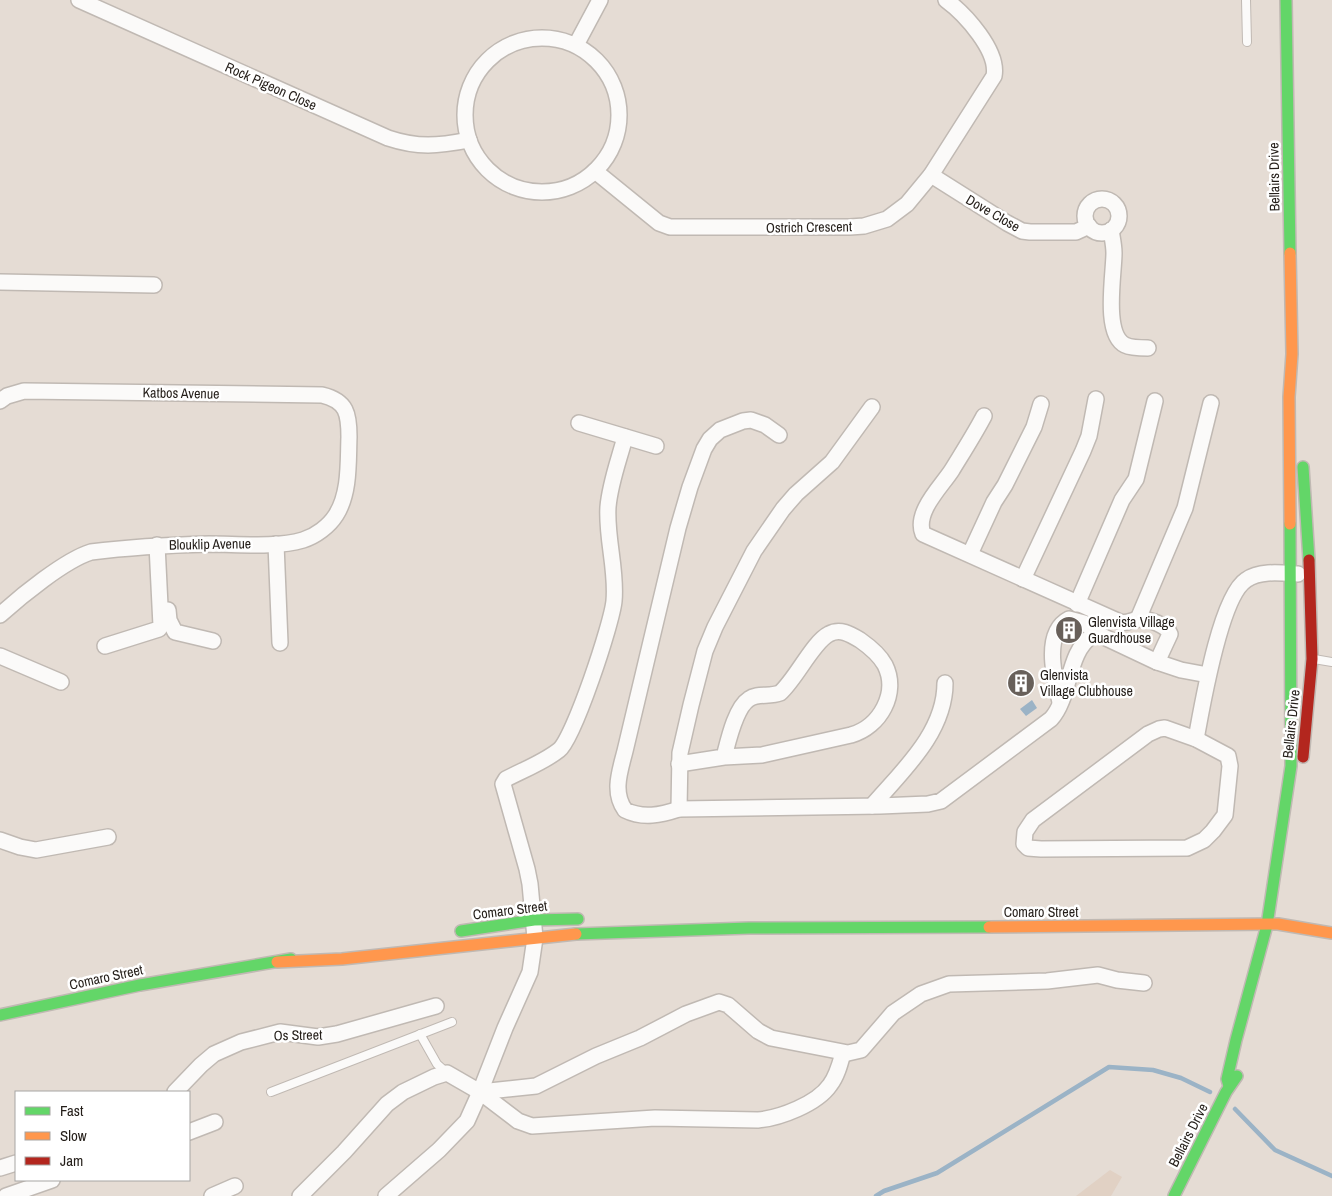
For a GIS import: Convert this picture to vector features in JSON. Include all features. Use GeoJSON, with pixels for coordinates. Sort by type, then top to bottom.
{"type":"FeatureCollection","features":[{"type":"Feature","properties":{"kind":"street","name":"Rock Pigeon Close"},"geometry":{"type":"LineString","coordinates":[[79,0],[388,138],[406,143],[438,146],[468,140]]}},
{"type":"Feature","properties":{"kind":"street"},"geometry":{"type":"LineString","coordinates":[[576,45],[600,0]]}},
{"type":"Feature","properties":{"kind":"street","name":"Ostrich Crescent"},"geometry":{"type":"LineString","coordinates":[[595,171],[659,223],[676,228],[850,227],[864,226],[887,219],[900,210],[916,194],[931,175],[992,82],[995,73],[993,59],[987,48],[967,19],[946,0]]}},
{"type":"Feature","properties":{"kind":"street","name":"Bellairs Drive"},"geometry":{"type":"LineString","coordinates":[[1286,0],[1292,354],[1289,397],[1289,573],[1301,660],[1299,788]]}},
{"type":"Feature","properties":{"kind":"street"},"geometry":{"type":"LineString","coordinates":[[536,37],[557,38],[576,45],[596,59],[611,79],[618,103],[618,128],[610,152],[595,171],[574,186],[549,192],[523,190],[500,180],[493,174],[481,163],[468,140],[465,120],[466,100],[472,81],[483,64],[498,50],[516,41],[536,37]]}},
{"type":"Feature","properties":{"kind":"street","name":"Dove Close"},"geometry":{"type":"LineString","coordinates":[[931,175],[1007,223],[1022,230],[1030,232],[1076,232],[1089,226],[1099,232],[1111,230]]}},
{"type":"Feature","properties":{"kind":"street"},"geometry":{"type":"LineString","coordinates":[[1089,226],[1086,218],[1088,206],[1095,201],[1103,199],[1114,204],[1118,211],[1118,220],[1111,230],[1114,252],[1112,317],[1114,330],[1117,337],[1125,345],[1148,348]]}},
{"type":"Feature","properties":{"kind":"street"},"geometry":{"type":"LineString","coordinates":[[0,282],[154,286]]}},
{"type":"Feature","properties":{"kind":"street","name":"Bellairs Drive"},"geometry":{"type":"LineString","coordinates":[[1292,354],[1301,432]]}},
{"type":"Feature","properties":{"kind":"street","name":"Katbos Avenue"},"geometry":{"type":"LineString","coordinates":[[0,401],[7,396],[24,391],[322,395],[335,399],[340,403],[346,412],[349,422]]}},
{"type":"Feature","properties":{"kind":"street"},"geometry":{"type":"LineString","coordinates":[[1024,579],[1084,451],[1096,399]]}},
{"type":"Feature","properties":{"kind":"street"},"geometry":{"type":"LineString","coordinates":[[1077,604],[1122,500],[1136,479],[1155,401]]}},
{"type":"Feature","properties":{"kind":"street"},"geometry":{"type":"LineString","coordinates":[[1138,619],[1185,508],[1211,403]]}},
{"type":"Feature","properties":{"kind":"street"},"geometry":{"type":"LineString","coordinates":[[970,554],[994,502],[1005,485],[1034,427],[1041,404]]}},
{"type":"Feature","properties":{"kind":"street"},"geometry":{"type":"LineString","coordinates":[[679,809],[679,764],[691,705],[705,651],[715,627],[754,551],[787,503],[832,462],[872,407]]}},
{"type":"Feature","properties":{"kind":"street"},"geometry":{"type":"LineString","coordinates":[[984,416],[952,471],[931,499],[921,526],[922,532],[925,536],[970,554],[1120,622],[1128,623],[1138,619],[1163,626],[1169,631],[1169,638],[1157,662]]}},
{"type":"Feature","properties":{"kind":"street"},"geometry":{"type":"LineString","coordinates":[[779,435],[764,425],[750,420],[727,426],[716,434],[704,449],[690,486],[678,528],[617,785],[618,796],[626,810],[640,816],[666,814],[679,809],[928,804],[946,798],[1056,714],[1082,645],[1092,636],[1102,636]]}},
{"type":"Feature","properties":{"kind":"street","name":"Blouklip Avenue"},"geometry":{"type":"LineString","coordinates":[[0,616],[52,574],[81,556],[92,552],[161,545],[276,544],[302,540],[313,536],[337,514],[343,500],[346,487],[349,422]]}},
{"type":"Feature","properties":{"kind":"street"},"geometry":{"type":"LineString","coordinates":[[579,423],[656,446]]}},
{"type":"Feature","properties":{"kind":"street"},"geometry":{"type":"LineString","coordinates":[[386,1196],[439,1150],[467,1121],[530,972],[534,920],[527,869],[503,784],[506,779],[562,747],[576,720],[598,659],[614,603],[608,507],[625,437]]}},
{"type":"Feature","properties":{"kind":"street","name":"Bellairs Drive"},"geometry":{"type":"LineString","coordinates":[[1274,943],[1272,925],[1291,766],[1310,574],[1303,460]]}},
{"type":"Feature","properties":{"kind":"street"},"geometry":{"type":"LineString","coordinates":[[276,544],[280,642]]}},
{"type":"Feature","properties":{"kind":"street"},"geometry":{"type":"LineString","coordinates":[[161,545],[169,620],[172,628],[175,632],[213,641]]}},
{"type":"Feature","properties":{"kind":"street"},"geometry":{"type":"LineString","coordinates":[[105,646],[159,629],[161,626],[161,545]]}},
{"type":"Feature","properties":{"kind":"street"},"geometry":{"type":"LineString","coordinates":[[1196,739],[1208,675],[1227,611],[1239,585],[1248,578],[1270,573],[1310,574]]}},
{"type":"Feature","properties":{"kind":"street"},"geometry":{"type":"LineString","coordinates":[[1060,702],[1052,657],[1053,645],[1060,627],[1067,620],[1072,619],[1091,626],[1102,636],[1157,662],[1181,670],[1208,675]]}},
{"type":"Feature","properties":{"kind":"street"},"geometry":{"type":"LineString","coordinates":[[679,764],[762,755],[865,730],[878,718],[887,701],[889,682],[885,665],[872,649],[846,632],[837,630],[826,635],[780,693],[748,699],[731,731],[724,758]]}},
{"type":"Feature","properties":{"kind":"street"},"geometry":{"type":"LineString","coordinates":[[0,656],[60,682]]}},
{"type":"Feature","properties":{"kind":"street"},"geometry":{"type":"LineString","coordinates":[[872,806],[918,752],[932,731],[944,703],[944,683]]}},
{"type":"Feature","properties":{"kind":"street"},"geometry":{"type":"LineString","coordinates":[[1165,728],[1196,739],[1227,754],[1230,762],[1225,815],[1204,840],[1187,848],[1041,849],[1028,848],[1024,844],[1026,832],[1033,820],[1148,734],[1165,728]]}},
{"type":"Feature","properties":{"kind":"street"},"geometry":{"type":"LineString","coordinates":[[0,840],[36,850],[108,837]]}},
{"type":"Feature","properties":{"kind":"street","name":"Bellairs Drive"},"geometry":{"type":"LineString","coordinates":[[1229,1086],[1227,1079],[1236,1040],[1272,925],[1288,860]]}},
{"type":"Feature","properties":{"kind":"street","name":"Comaro Street"},"geometry":{"type":"LineString","coordinates":[[450,933],[534,920],[588,919]]}},
{"type":"Feature","properties":{"kind":"street","name":"Comaro Street"},"geometry":{"type":"LineString","coordinates":[[670,919],[749,928]]}},
{"type":"Feature","properties":{"kind":"street","name":"Comaro Street"},"geometry":{"type":"LineString","coordinates":[[277,962],[342,959],[594,932],[749,928],[1272,925],[1332,932]]}},
{"type":"Feature","properties":{"kind":"street","name":"Comaro Street"},"geometry":{"type":"LineString","coordinates":[[0,1015],[140,985],[373,944]]}},
{"type":"Feature","properties":{"kind":"street"},"geometry":{"type":"LineString","coordinates":[[480,1092],[536,1086],[640,1038],[686,1014],[721,1002],[728,1005],[758,1031],[767,1036],[843,1053],[860,1050],[889,1016],[922,994],[953,983],[1047,981],[1098,975],[1117,980],[1144,983]]}},
{"type":"Feature","properties":{"kind":"street","name":"Os Street"},"geometry":{"type":"LineString","coordinates":[[176,1091],[214,1054],[241,1042],[280,1032],[318,1037],[337,1034],[436,1006]]}},
{"type":"Feature","properties":{"kind":"street","name":"Bellairs Drive"},"geometry":{"type":"LineString","coordinates":[[1174,1196],[1229,1086],[1235,1081],[1246,1050]]}},
{"type":"Feature","properties":{"kind":"street"},"geometry":{"type":"LineString","coordinates":[[300,1196],[344,1152],[387,1104],[403,1092],[447,1072],[480,1092],[518,1121],[532,1126],[655,1118],[765,1120],[804,1106],[821,1095],[836,1076],[843,1053]]}},
{"type":"Feature","properties":{"kind":"street"},"geometry":{"type":"LineString","coordinates":[[190,1132],[215,1122]]}},
{"type":"Feature","properties":{"kind":"street"},"geometry":{"type":"LineString","coordinates":[[0,1168],[15,1163]]}},
{"type":"Feature","properties":{"kind":"street"},"geometry":{"type":"LineString","coordinates":[[6,1196],[49,1181]]}},
{"type":"Feature","properties":{"kind":"street"},"geometry":{"type":"LineString","coordinates":[[212,1196],[235,1186]]}},
{"type":"Feature","properties":{"kind":"lane"},"geometry":{"type":"LineString","coordinates":[[1246,0],[1247,42]]}},
{"type":"Feature","properties":{"kind":"lane"},"geometry":{"type":"LineString","coordinates":[[1301,660],[1332,662]]}},
{"type":"Feature","properties":{"kind":"lane"},"geometry":{"type":"LineString","coordinates":[[271,1092],[452,1022]]}},
{"type":"Feature","properties":{"kind":"lane"},"geometry":{"type":"LineString","coordinates":[[420,1034],[437,1064],[447,1072]]}},
{"type":"Feature","properties":{"kind":"shaded area"},"geometry":{"type":"Polygon","coordinates":[[[1110,1170],[1122,1177],[1111,1196],[1076,1196],[1110,1170]]]}},
{"type":"Feature","properties":{"kind":"water"},"geometry":{"type":"Polygon","coordinates":[[[1032,700],[1037,708],[1026,716],[1020,709],[1032,700]]]}},
{"type":"Feature","properties":{"kind":"waterway"},"geometry":{"type":"LineString","coordinates":[[876,1196],[884,1191],[937,1173],[1109,1067],[1153,1070],[1181,1078],[1210,1092]]}},
{"type":"Feature","properties":{"kind":"waterway"},"geometry":{"type":"LineString","coordinates":[[1235,1109],[1275,1150],[1332,1176]]}},
{"type":"Feature","properties":{"kind":"traffic: fast"},"geometry":{"type":"LineString","coordinates":[[1286,0],[1290,253]]}},
{"type":"Feature","properties":{"kind":"traffic: fast"},"geometry":{"type":"LineString","coordinates":[[1303,467],[1309,560]]}},
{"type":"Feature","properties":{"kind":"traffic: fast"},"geometry":{"type":"LineString","coordinates":[[1229,1086],[1227,1079],[1236,1040],[1267,925],[1291,766],[1290,524]]}},
{"type":"Feature","properties":{"kind":"traffic: fast"},"geometry":{"type":"LineString","coordinates":[[461,931],[534,920],[578,919]]}},
{"type":"Feature","properties":{"kind":"traffic: fast"},"geometry":{"type":"LineString","coordinates":[[576,934],[749,928],[989,927]]}},
{"type":"Feature","properties":{"kind":"traffic: fast"},"geometry":{"type":"LineString","coordinates":[[0,1015],[140,985],[291,959]]}},
{"type":"Feature","properties":{"kind":"traffic: fast"},"geometry":{"type":"LineString","coordinates":[[1174,1196],[1226,1092],[1237,1076]]}},
{"type":"Feature","properties":{"kind":"traffic: slow"},"geometry":{"type":"LineString","coordinates":[[1290,253],[1292,354],[1289,397],[1290,524]]}},
{"type":"Feature","properties":{"kind":"traffic: slow"},"geometry":{"type":"LineString","coordinates":[[989,927],[1278,924],[1332,933]]}},
{"type":"Feature","properties":{"kind":"traffic: slow"},"geometry":{"type":"LineString","coordinates":[[277,962],[342,959],[576,934]]}},
{"type":"Feature","properties":{"kind":"traffic: jam"},"geometry":{"type":"LineString","coordinates":[[1303,757],[1312,659],[1309,560]]}},
{"type":"Feature","properties":{"kind":"place","name":"Glenvista Village Guardhouse"},"geometry":{"type":"Point","coordinates":[1069,630]}},
{"type":"Feature","properties":{"kind":"place","name":"Glenvista Village Clubhouse"},"geometry":{"type":"Point","coordinates":[1021,683]}}]}
